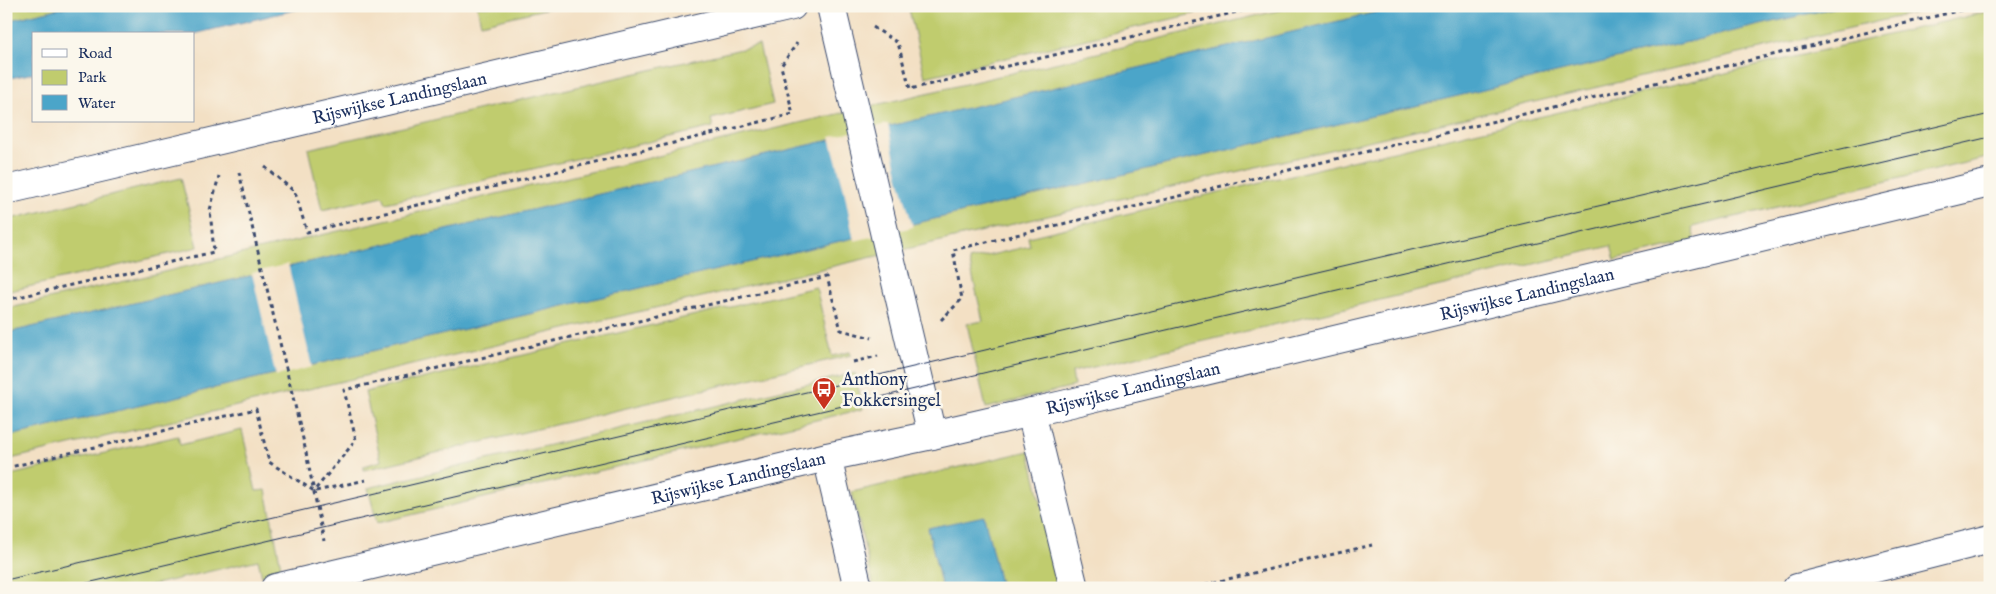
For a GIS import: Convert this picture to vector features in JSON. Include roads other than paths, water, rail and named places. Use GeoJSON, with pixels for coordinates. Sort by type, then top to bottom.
{"type":"FeatureCollection","features":[{"type":"Feature","properties":{"kind":"street","name":"Rijswijkse Landingslaan"},"geometry":{"type":"LineString","coordinates":[[6,190],[792,6]]}},
{"type":"Feature","properties":{"kind":"street"},"geometry":{"type":"LineString","coordinates":[[831,6],[932,435]]}},
{"type":"Feature","properties":{"kind":"street","name":"Rijswijkse Landingslaan"},"geometry":{"type":"LineString","coordinates":[[275,588],[827,457],[1031,412],[1990,183]]}},
{"type":"Feature","properties":{"kind":"street"},"geometry":{"type":"LineString","coordinates":[[1031,412],[1074,588]]}},
{"type":"Feature","properties":{"kind":"street"},"geometry":{"type":"LineString","coordinates":[[827,457],[858,588]]}},
{"type":"Feature","properties":{"kind":"street"},"geometry":{"type":"LineString","coordinates":[[1797,588],[1990,539]]}},
{"type":"Feature","properties":{"kind":"water"},"geometry":{"type":"Polygon","coordinates":[[[70,6],[311,6],[195,34],[195,32],[32,32],[32,73],[6,79],[6,21],[70,6]]]}},
{"type":"Feature","properties":{"kind":"water"},"geometry":{"type":"Polygon","coordinates":[[[1403,6],[1841,6],[6,437],[6,333],[1403,6]]]}},
{"type":"Feature","properties":{"kind":"water"},"geometry":{"type":"Polygon","coordinates":[[[984,516],[1001,588],[942,588],[928,528],[984,516]]]}},
{"type":"Feature","properties":{"kind":"tram line"},"geometry":{"type":"LineString","coordinates":[[6,580],[1990,114]]}},
{"type":"Feature","properties":{"kind":"tram line"},"geometry":{"type":"LineString","coordinates":[[66,588],[1990,137]]}},
{"type":"Feature","properties":{"kind":"place","name":"Anthony Fokkersingel"},"geometry":{"type":"Point","coordinates":[824,410]}}]}
